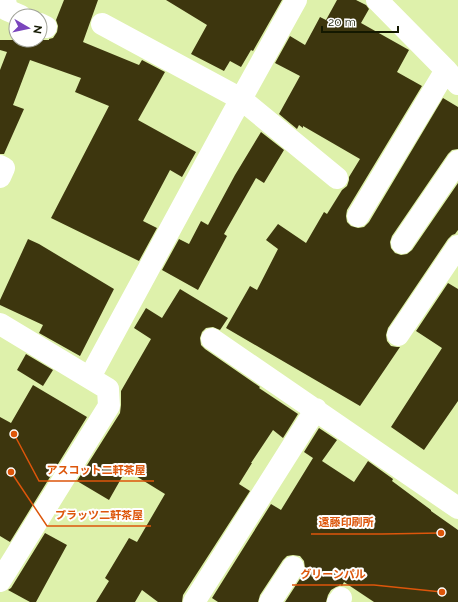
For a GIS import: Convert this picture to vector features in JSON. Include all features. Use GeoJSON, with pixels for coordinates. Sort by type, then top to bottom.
{"type":"FeatureCollection","features":[{"type":"Feature","properties":{"kind":"street"},"geometry":{"type":"LineString","coordinates":[[5,0],[8,10]]}},
{"type":"Feature","properties":{"kind":"street"},"geometry":{"type":"LineString","coordinates":[[90,377],[296,0]]}},
{"type":"Feature","properties":{"kind":"street"},"geometry":{"type":"LineString","coordinates":[[358,216],[452,77],[376,0]]}},
{"type":"Feature","properties":{"kind":"street"},"geometry":{"type":"LineString","coordinates":[[102,24],[241,99],[337,178]]}},
{"type":"Feature","properties":{"kind":"street"},"geometry":{"type":"LineString","coordinates":[[402,243],[458,161]]}},
{"type":"Feature","properties":{"kind":"street"},"geometry":{"type":"LineString","coordinates":[[0,166],[4,168],[0,177]]}},
{"type":"Feature","properties":{"kind":"street"},"geometry":{"type":"LineString","coordinates":[[398,335],[458,246]]}},
{"type":"Feature","properties":{"kind":"street"},"geometry":{"type":"LineString","coordinates":[[0,324],[108,389],[109,406],[0,581]]}},
{"type":"Feature","properties":{"kind":"street"},"geometry":{"type":"LineString","coordinates":[[212,339],[458,508]]}},
{"type":"Feature","properties":{"kind":"street"},"geometry":{"type":"LineString","coordinates":[[194,602],[316,409]]}},
{"type":"Feature","properties":{"kind":"street"},"geometry":{"type":"LineString","coordinates":[[270,602],[293,568]]}},
{"type":"Feature","properties":{"kind":"building"},"geometry":{"type":"Polygon","coordinates":[[[64,0],[98,0],[83,42],[139,65],[142,60],[165,72],[138,120],[196,152],[182,177],[170,170],[143,221],[157,228],[139,261],[51,218],[109,106],[75,92],[81,78],[30,60],[13,105],[24,109],[4,154],[0,154],[0,70],[7,52],[0,50],[0,40],[8,40],[8,48],[48,48],[48,40],[53,38],[57,32],[58,26],[56,20],[64,0]]]}},
{"type":"Feature","properties":{"kind":"building"},"geometry":{"type":"Polygon","coordinates":[[[166,0],[282,0],[253,51],[251,50],[241,67],[230,61],[224,71],[191,54],[207,25],[166,0]]]}},
{"type":"Feature","properties":{"kind":"building"},"geometry":{"type":"Polygon","coordinates":[[[337,0],[356,0],[366,5],[369,9],[361,23],[409,50],[397,72],[422,86],[347,210],[347,222],[351,226],[358,228],[364,227],[369,222],[443,98],[458,107],[458,149],[452,150],[448,154],[392,236],[390,242],[391,248],[395,253],[401,255],[407,254],[412,250],[458,183],[458,230],[448,239],[388,328],[386,335],[387,341],[391,346],[400,347],[360,406],[226,328],[250,286],[257,290],[278,249],[266,240],[278,224],[306,243],[324,212],[327,214],[342,190],[347,186],[349,177],[360,159],[303,126],[303,128],[299,125],[297,129],[279,114],[300,76],[275,63],[290,36],[305,45],[320,17],[326,20],[337,0]]]}},
{"type":"Feature","properties":{"kind":"building"},"geometry":{"type":"Polygon","coordinates":[[[261,132],[284,150],[264,183],[256,178],[224,234],[227,236],[198,290],[162,270],[179,239],[189,244],[201,221],[208,225],[235,175],[261,132]]]}},
{"type":"Feature","properties":{"kind":"building"},"geometry":{"type":"Polygon","coordinates":[[[28,239],[39,244],[114,289],[80,356],[39,333],[43,325],[0,305],[0,300],[28,239]]]}},
{"type":"Feature","properties":{"kind":"building"},"geometry":{"type":"Polygon","coordinates":[[[448,283],[458,289],[458,401],[424,450],[391,427],[442,348],[416,331],[448,283]]]}},
{"type":"Feature","properties":{"kind":"building"},"geometry":{"type":"Polygon","coordinates":[[[180,289],[228,318],[220,330],[213,327],[206,328],[202,332],[200,338],[201,345],[260,387],[259,388],[298,414],[283,438],[273,430],[251,463],[239,484],[250,491],[183,595],[182,602],[158,602],[142,590],[135,602],[96,602],[109,581],[105,578],[129,538],[137,542],[165,494],[126,470],[109,500],[77,481],[120,413],[121,391],[151,339],[134,328],[146,308],[162,318],[180,289]]]}},
{"type":"Feature","properties":{"kind":"building"},"geometry":{"type":"Polygon","coordinates":[[[26,354],[53,370],[43,386],[17,370],[26,354]]]}},
{"type":"Feature","properties":{"kind":"building"},"geometry":{"type":"Polygon","coordinates":[[[33,385],[87,417],[10,542],[0,536],[0,417],[11,423],[33,385]]]}},
{"type":"Feature","properties":{"kind":"building"},"geometry":{"type":"Polygon","coordinates":[[[319,428],[337,440],[322,461],[354,482],[368,461],[393,479],[392,481],[431,511],[458,530],[458,602],[374,602],[344,582],[342,586],[340,584],[331,590],[326,602],[285,602],[303,574],[305,568],[304,561],[300,556],[293,555],[287,556],[283,560],[260,595],[258,602],[218,602],[212,598],[271,504],[281,510],[313,458],[304,452],[319,428]]]}},
{"type":"Feature","properties":{"kind":"building"},"geometry":{"type":"Polygon","coordinates":[[[45,533],[67,545],[36,602],[30,602],[8,590],[11,588],[45,533]]]}},
{"type":"Feature","properties":{"kind":"place","name":"アスコット二軒茶屋"},"geometry":{"type":"Point","coordinates":[14,434]}},
{"type":"Feature","properties":{"kind":"place","name":"プラッツ二軒茶屋"},"geometry":{"type":"Point","coordinates":[11,472]}},
{"type":"Feature","properties":{"kind":"place","name":"遠藤印刷所"},"geometry":{"type":"Point","coordinates":[441,533]}},
{"type":"Feature","properties":{"kind":"place","name":"グリーンパル"},"geometry":{"type":"Point","coordinates":[442,592]}}]}
